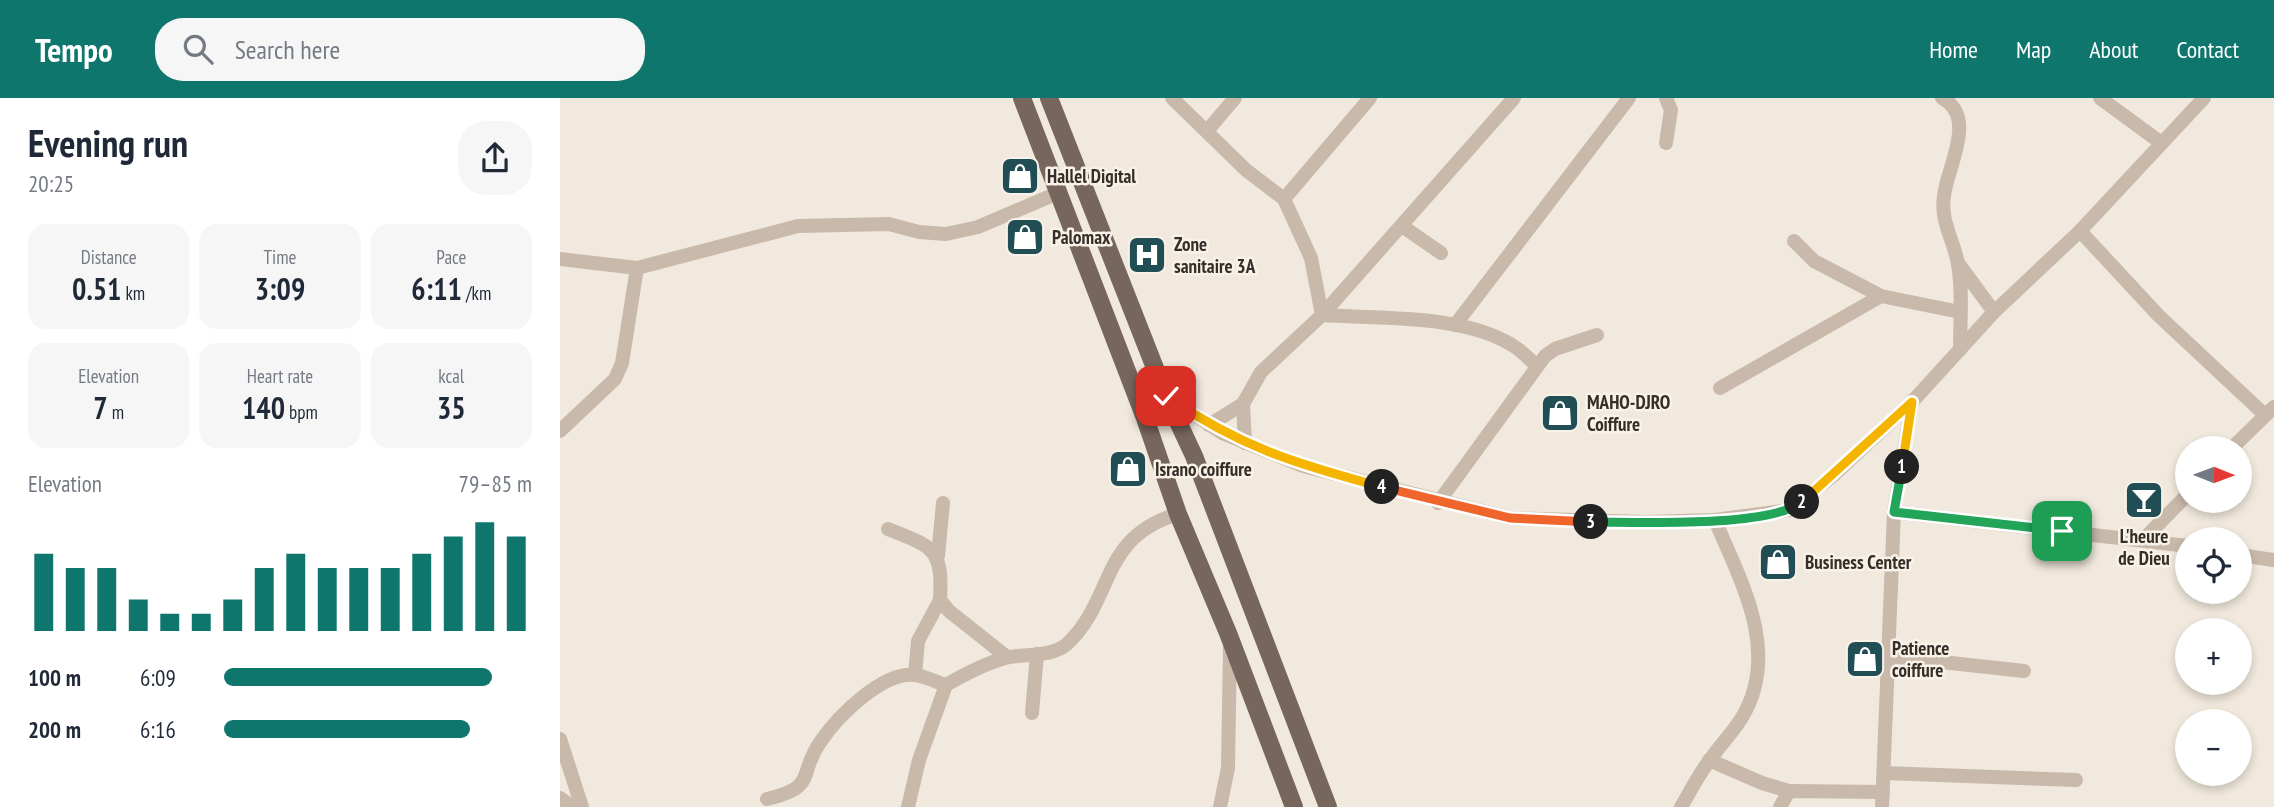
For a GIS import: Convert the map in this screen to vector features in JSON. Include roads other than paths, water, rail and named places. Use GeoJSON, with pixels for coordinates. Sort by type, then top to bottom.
{"type":"FeatureCollection","features":[{"type":"Feature","properties":{"kind":"main road"},"geometry":{"type":"LineString","coordinates":[[1022,98],[1060,192],[1178,514],[1228,633],[1294,807]]}},
{"type":"Feature","properties":{"kind":"main road"},"geometry":{"type":"LineString","coordinates":[[1049,98],[1166,396],[1194,456],[1328,807]]}},
{"type":"Feature","properties":{"kind":"street"},"geometry":{"type":"LineString","coordinates":[[1172,98],[1246,170],[1284,199],[1311,258],[1322,315]]}},
{"type":"Feature","properties":{"kind":"street"},"geometry":{"type":"LineString","coordinates":[[1207,131],[1235,98]]}},
{"type":"Feature","properties":{"kind":"street"},"geometry":{"type":"LineString","coordinates":[[1284,199],[1370,98]]}},
{"type":"Feature","properties":{"kind":"street"},"geometry":{"type":"LineString","coordinates":[[1209,425],[1243,404],[1261,372],[1322,315],[1514,98]]}},
{"type":"Feature","properties":{"kind":"street"},"geometry":{"type":"LineString","coordinates":[[1455,325],[1629,98]]}},
{"type":"Feature","properties":{"kind":"street"},"geometry":{"type":"LineString","coordinates":[[1666,98],[1671,110],[1667,143]]}},
{"type":"Feature","properties":{"kind":"street"},"geometry":{"type":"LineString","coordinates":[[1941,98],[1949,102],[1958,117],[1960,130],[1943,200],[1944,221],[1958,263],[1960,350]]}},
{"type":"Feature","properties":{"kind":"street"},"geometry":{"type":"LineString","coordinates":[[2100,98],[2160,142]]}},
{"type":"Feature","properties":{"kind":"street"},"geometry":{"type":"LineString","coordinates":[[1166,396],[1209,425],[1245,443],[1303,466],[1438,502],[1535,521],[1715,520],[1789,510],[1843,467],[1912,402],[1994,312],[2080,231],[2160,142],[2204,98]]}},
{"type":"Feature","properties":{"kind":"street"},"geometry":{"type":"LineString","coordinates":[[560,258],[636,268],[799,226],[889,224],[919,232],[946,234],[978,227],[1060,192]]}},
{"type":"Feature","properties":{"kind":"street"},"geometry":{"type":"LineString","coordinates":[[1402,226],[1441,253]]}},
{"type":"Feature","properties":{"kind":"street"},"geometry":{"type":"LineString","coordinates":[[2080,231],[2159,316],[2269,411],[2244,436]]}},
{"type":"Feature","properties":{"kind":"street"},"geometry":{"type":"LineString","coordinates":[[1794,241],[1814,261],[1881,296],[1961,312]]}},
{"type":"Feature","properties":{"kind":"street"},"geometry":{"type":"LineString","coordinates":[[1958,263],[1994,312]]}},
{"type":"Feature","properties":{"kind":"street"},"geometry":{"type":"LineString","coordinates":[[560,431],[615,379],[622,363],[636,268]]}},
{"type":"Feature","properties":{"kind":"street"},"geometry":{"type":"LineString","coordinates":[[1720,388],[1881,296]]}},
{"type":"Feature","properties":{"kind":"street"},"geometry":{"type":"LineString","coordinates":[[1322,315],[1455,325],[1486,333],[1513,345],[1536,366]]}},
{"type":"Feature","properties":{"kind":"street"},"geometry":{"type":"LineString","coordinates":[[1438,502],[1536,366],[1555,349],[1597,335]]}},
{"type":"Feature","properties":{"kind":"street"},"geometry":{"type":"LineString","coordinates":[[1882,807],[1894,512],[1912,402]]}},
{"type":"Feature","properties":{"kind":"street"},"geometry":{"type":"LineString","coordinates":[[1243,404],[1245,443]]}},
{"type":"Feature","properties":{"kind":"street"},"geometry":{"type":"LineString","coordinates":[[915,675],[918,641],[940,600],[942,569],[938,556],[943,503]]}},
{"type":"Feature","properties":{"kind":"street"},"geometry":{"type":"LineString","coordinates":[[2144,539],[2175,507]]}},
{"type":"Feature","properties":{"kind":"street"},"geometry":{"type":"LineString","coordinates":[[1894,512],[2175,544]]}},
{"type":"Feature","properties":{"kind":"street"},"geometry":{"type":"LineString","coordinates":[[908,807],[919,760],[946,685],[978,667],[1007,657],[1059,649],[1073,637],[1087,615],[1119,552],[1153,521],[1178,514]]}},
{"type":"Feature","properties":{"kind":"street"},"geometry":{"type":"LineString","coordinates":[[1681,807],[1709,760],[1743,716],[1752,699],[1758,649],[1752,607],[1715,520]]}},
{"type":"Feature","properties":{"kind":"street"},"geometry":{"type":"LineString","coordinates":[[888,529],[925,546],[938,556]]}},
{"type":"Feature","properties":{"kind":"street"},"geometry":{"type":"LineString","coordinates":[[2252,557],[2274,560]]}},
{"type":"Feature","properties":{"kind":"street"},"geometry":{"type":"LineString","coordinates":[[940,600],[949,611],[1007,657]]}},
{"type":"Feature","properties":{"kind":"street"},"geometry":{"type":"LineString","coordinates":[[1220,807],[1228,768],[1231,657],[1228,633]]}},
{"type":"Feature","properties":{"kind":"street"},"geometry":{"type":"LineString","coordinates":[[1032,713],[1037,654]]}},
{"type":"Feature","properties":{"kind":"street"},"geometry":{"type":"LineString","coordinates":[[1887,656],[2024,671]]}},
{"type":"Feature","properties":{"kind":"street"},"geometry":{"type":"LineString","coordinates":[[767,799],[791,793],[802,785],[820,741],[879,684],[895,677],[915,675],[946,685]]}},
{"type":"Feature","properties":{"kind":"street"},"geometry":{"type":"LineString","coordinates":[[560,739],[582,807]]}},
{"type":"Feature","properties":{"kind":"street"},"geometry":{"type":"LineString","coordinates":[[1709,760],[1762,783],[1789,790],[1883,792]]}},
{"type":"Feature","properties":{"kind":"street"},"geometry":{"type":"LineString","coordinates":[[1884,773],[2076,780]]}},
{"type":"Feature","properties":{"kind":"street"},"geometry":{"type":"LineString","coordinates":[[1780,807],[1789,790]]}},
{"type":"Feature","properties":{"kind":"street"},"geometry":{"type":"LineString","coordinates":[[560,797],[573,807]]}},
{"type":"Feature","properties":{"kind":"place","name":"Hallel Digital"},"geometry":{"type":"Point","coordinates":[1020,176]}},
{"type":"Feature","properties":{"kind":"place","name":"Palomax"},"geometry":{"type":"Point","coordinates":[1025,237]}},
{"type":"Feature","properties":{"kind":"place","name":"Zone sanitaire 3A"},"geometry":{"type":"Point","coordinates":[1147,255]}},
{"type":"Feature","properties":{"kind":"place","name":"MAHO-DJRO Coiffure"},"geometry":{"type":"Point","coordinates":[1560,413]}},
{"type":"Feature","properties":{"kind":"place","name":"Israno coiffure"},"geometry":{"type":"Point","coordinates":[1128,469]}},
{"type":"Feature","properties":{"kind":"place","name":"L'heure de Dieu"},"geometry":{"type":"Point","coordinates":[2144,500]}},
{"type":"Feature","properties":{"kind":"place","name":"Business Center"},"geometry":{"type":"Point","coordinates":[1778,562]}},
{"type":"Feature","properties":{"kind":"place","name":"Patience coiffure"},"geometry":{"type":"Point","coordinates":[1865,659]}}]}
